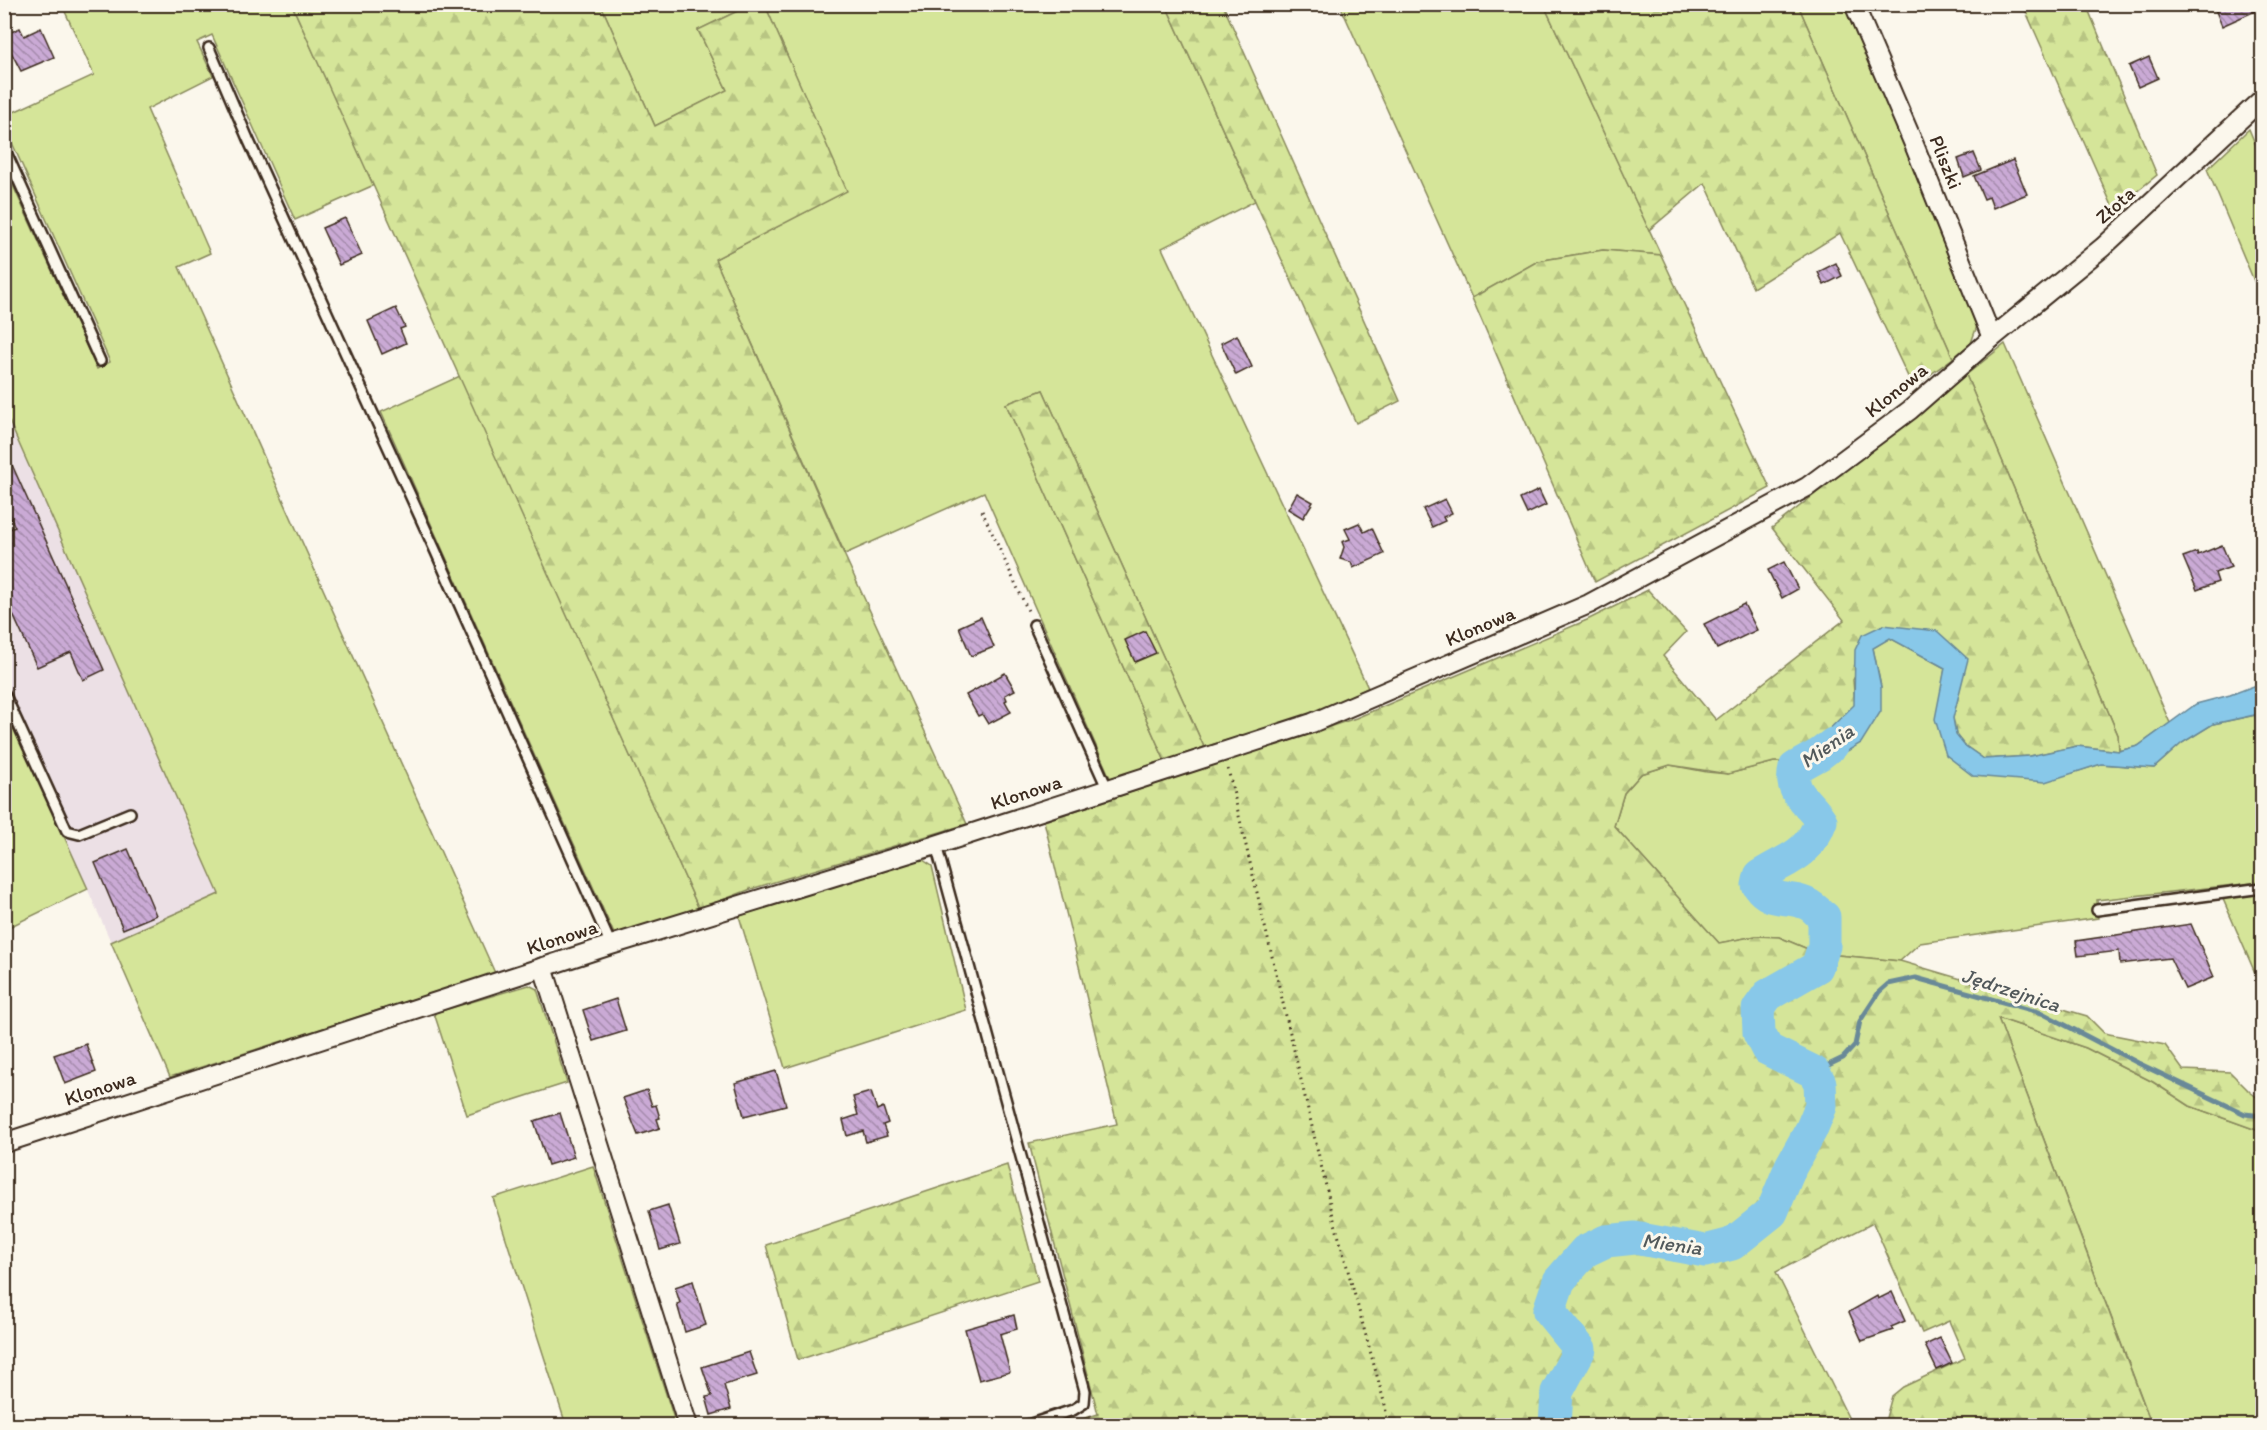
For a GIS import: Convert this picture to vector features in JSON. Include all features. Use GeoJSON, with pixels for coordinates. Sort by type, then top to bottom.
{"type":"FeatureCollection","features":[{"type":"Feature","properties":{"kind":"street","name":"Pliszki"},"geometry":{"type":"LineString","coordinates":[[1854,4],[1914,142],[1992,338]]}},
{"type":"Feature","properties":{"kind":"street","name":"Złota"},"geometry":{"type":"LineString","coordinates":[[1992,338],[2103,247],[2262,99]]}},
{"type":"Feature","properties":{"kind":"street","name":"Klonowa"},"geometry":{"type":"LineString","coordinates":[[4,1143],[611,945],[1108,790],[1312,723],[1589,604],[1807,487],[1910,410],[1992,338]]}},
{"type":"Feature","properties":{"kind":"street"},"geometry":{"type":"LineString","coordinates":[[543,967],[688,1425]]}},
{"type":"Feature","properties":{"kind":"lane"},"geometry":{"type":"LineString","coordinates":[[209,48],[611,945]]}},
{"type":"Feature","properties":{"kind":"lane"},"geometry":{"type":"LineString","coordinates":[[4,148],[100,361]]}},
{"type":"Feature","properties":{"kind":"lane"},"geometry":{"type":"LineString","coordinates":[[1034,625],[1108,790]]}},
{"type":"Feature","properties":{"kind":"lane"},"geometry":{"type":"LineString","coordinates":[[4,693],[67,831],[79,834],[130,813]]}},
{"type":"Feature","properties":{"kind":"lane"},"geometry":{"type":"LineString","coordinates":[[936,844],[1085,1391],[1084,1403],[1073,1410],[1025,1425]]}},
{"type":"Feature","properties":{"kind":"lane"},"geometry":{"type":"LineString","coordinates":[[2097,910],[2262,888]]}},
{"type":"Feature","properties":{"kind":"path"},"geometry":{"type":"LineString","coordinates":[[982,511],[1034,625]]}},
{"type":"Feature","properties":{"kind":"path"},"geometry":{"type":"LineString","coordinates":[[1224,752],[1333,1216],[1385,1406],[1388,1425]]}},
{"type":"Feature","properties":{"kind":"shaded area"},"geometry":{"type":"Polygon","coordinates":[[[4,412],[220,894],[111,942],[5,704],[4,412]]]}},
{"type":"Feature","properties":{"kind":"green space"},"geometry":{"type":"Polygon","coordinates":[[[62,5],[292,5],[374,185],[295,220],[212,35],[197,42],[213,76],[147,109],[210,253],[179,267],[495,973],[170,1077],[111,942],[219,894],[5,412],[4,166],[97,369],[110,362],[5,127],[5,116],[94,75],[62,5]]]}},
{"type":"Feature","properties":{"kind":"green space"},"geometry":{"type":"Polygon","coordinates":[[[292,5],[601,5],[655,126],[727,90],[698,30],[750,5],[765,5],[847,191],[715,259],[844,554],[967,824],[751,889],[699,909],[292,5]]]}},
{"type":"Feature","properties":{"kind":"green space"},"geometry":{"type":"Polygon","coordinates":[[[601,5],[750,5],[698,30],[727,90],[655,126],[601,5]]]}},
{"type":"Feature","properties":{"kind":"green space"},"geometry":{"type":"Polygon","coordinates":[[[765,5],[1166,5],[1255,201],[1162,248],[1368,688],[1301,719],[1204,747],[1043,390],[1006,404],[1165,761],[1111,780],[984,492],[845,554],[715,259],[846,191],[765,5]]]}},
{"type":"Feature","properties":{"kind":"green space"},"geometry":{"type":"Polygon","coordinates":[[[1166,5],[1223,5],[1400,401],[1356,423],[1166,5]]]}},
{"type":"Feature","properties":{"kind":"green space"},"geometry":{"type":"Polygon","coordinates":[[[1340,5],[1544,5],[1661,255],[1603,250],[1538,261],[1472,298],[1340,5]]]}},
{"type":"Feature","properties":{"kind":"green space"},"geometry":{"type":"Polygon","coordinates":[[[1544,5],[1798,5],[1953,358],[1913,387],[1840,233],[1753,288],[1705,183],[1649,230],[1544,5]]]}},
{"type":"Feature","properties":{"kind":"green space"},"geometry":{"type":"Polygon","coordinates":[[[1798,5],[1847,5],[1977,326],[1971,343],[1953,358],[1798,5]]]}},
{"type":"Feature","properties":{"kind":"green space"},"geometry":{"type":"Polygon","coordinates":[[[2023,5],[2091,5],[2088,9],[2157,175],[2114,210],[2023,5]]]}},
{"type":"Feature","properties":{"kind":"green space"},"geometry":{"type":"Polygon","coordinates":[[[2249,129],[2262,160],[2262,300],[2207,169],[2249,129]]]}},
{"type":"Feature","properties":{"kind":"green space"},"geometry":{"type":"Polygon","coordinates":[[[1603,250],[1661,255],[1770,488],[1595,582],[1472,298],[1538,261],[1603,250]]]}},
{"type":"Feature","properties":{"kind":"green space"},"geometry":{"type":"Polygon","coordinates":[[[2005,344],[2170,723],[2138,746],[2119,751],[2118,735],[1966,375],[2005,344]]]}},
{"type":"Feature","properties":{"kind":"green space"},"geometry":{"type":"Polygon","coordinates":[[[1966,375],[2118,735],[2119,751],[2077,746],[2030,756],[1984,759],[1964,745],[1956,735],[1953,718],[1967,659],[1883,625],[1853,680],[1855,705],[1813,745],[1787,762],[1774,762],[1728,774],[1670,765],[1641,774],[1624,793],[1614,826],[1719,943],[1756,936],[1779,937],[1810,950],[1900,961],[2087,1016],[2104,1033],[2165,1045],[2183,1070],[2230,1072],[2262,1101],[2262,1132],[2190,1106],[2153,1082],[2086,1048],[1998,1018],[2152,1426],[1884,1425],[1892,1396],[1903,1387],[1965,1358],[1949,1321],[1922,1333],[1873,1223],[1776,1272],[1849,1419],[1862,1425],[1064,1425],[1098,1414],[1029,1143],[1117,1124],[1044,821],[1356,718],[1587,620],[1648,590],[1686,632],[1663,656],[1716,720],[1844,620],[1772,528],[1966,375]]]}},
{"type":"Feature","properties":{"kind":"green space"},"geometry":{"type":"Polygon","coordinates":[[[460,376],[699,909],[615,936],[381,412],[460,376]]]}},
{"type":"Feature","properties":{"kind":"green space"},"geometry":{"type":"Polygon","coordinates":[[[1043,390],[1204,747],[1165,761],[1006,404],[1043,390]]]}},
{"type":"Feature","properties":{"kind":"green space"},"geometry":{"type":"Polygon","coordinates":[[[1890,638],[1945,668],[1942,687],[1973,776],[2007,777],[2072,773],[2101,764],[2154,768],[2182,743],[2213,724],[2256,715],[2262,743],[2262,882],[2097,900],[2098,918],[1920,943],[1900,961],[1810,950],[1779,937],[1756,936],[1719,943],[1614,826],[1624,793],[1641,774],[1670,765],[1728,774],[1774,762],[1787,762],[1812,772],[1881,687],[1873,648],[1890,638]]]}},
{"type":"Feature","properties":{"kind":"green space"},"geometry":{"type":"Polygon","coordinates":[[[4,704],[88,889],[5,929],[4,929],[4,704]]]}},
{"type":"Feature","properties":{"kind":"green space"},"geometry":{"type":"Polygon","coordinates":[[[920,858],[932,866],[966,1010],[785,1068],[739,916],[920,858]]]}},
{"type":"Feature","properties":{"kind":"green space"},"geometry":{"type":"Polygon","coordinates":[[[2262,893],[2262,989],[2223,899],[2262,893]]]}},
{"type":"Feature","properties":{"kind":"green space"},"geometry":{"type":"Polygon","coordinates":[[[529,985],[537,989],[567,1083],[467,1115],[434,1013],[529,985]]]}},
{"type":"Feature","properties":{"kind":"green space"},"geometry":{"type":"Polygon","coordinates":[[[1998,1018],[2086,1048],[2153,1082],[2190,1106],[2262,1132],[2262,1425],[2152,1425],[1998,1018]]]}},
{"type":"Feature","properties":{"kind":"green space"},"geometry":{"type":"Polygon","coordinates":[[[1007,1165],[1038,1281],[798,1360],[766,1245],[1007,1165]]]}},
{"type":"Feature","properties":{"kind":"green space"},"geometry":{"type":"Polygon","coordinates":[[[593,1166],[676,1425],[566,1425],[493,1198],[593,1166]]]}},
{"type":"Feature","properties":{"kind":"water"},"geometry":{"type":"Polygon","coordinates":[[[1883,625],[1937,631],[1968,659],[1953,718],[1956,735],[1964,745],[1984,759],[2030,756],[2077,746],[2119,751],[2138,746],[2196,704],[2259,684],[2262,686],[2262,743],[2255,715],[2213,724],[2182,743],[2154,768],[2101,764],[2045,782],[1973,776],[1946,755],[1935,719],[1945,668],[1890,638],[1873,648],[1881,687],[1881,711],[1861,743],[1812,772],[1802,774],[1787,762],[1813,745],[1854,705],[1855,650],[1862,635],[1883,625]]]}},
{"type":"Feature","properties":{"kind":"building"},"geometry":{"type":"Polygon","coordinates":[[[2213,4],[2262,4],[2262,8],[2222,26],[2213,4]]]}},
{"type":"Feature","properties":{"kind":"building"},"geometry":{"type":"Polygon","coordinates":[[[20,28],[24,36],[41,28],[54,57],[21,71],[11,52],[4,55],[4,35],[20,28]]]}},
{"type":"Feature","properties":{"kind":"building"},"geometry":{"type":"Polygon","coordinates":[[[2149,57],[2158,78],[2138,87],[2129,66],[2149,57]]]}},
{"type":"Feature","properties":{"kind":"building"},"geometry":{"type":"Polygon","coordinates":[[[1974,153],[1981,170],[1964,177],[1958,159],[1974,153]]]}},
{"type":"Feature","properties":{"kind":"building"},"geometry":{"type":"Polygon","coordinates":[[[2013,160],[2027,194],[1993,208],[1989,197],[1984,199],[1974,176],[2013,160]]]}},
{"type":"Feature","properties":{"kind":"building"},"geometry":{"type":"Polygon","coordinates":[[[345,218],[362,255],[339,265],[322,228],[345,218]]]}},
{"type":"Feature","properties":{"kind":"building"},"geometry":{"type":"Polygon","coordinates":[[[1836,263],[1842,276],[1824,285],[1818,272],[1836,263]]]}},
{"type":"Feature","properties":{"kind":"building"},"geometry":{"type":"Polygon","coordinates":[[[396,308],[405,327],[400,329],[406,343],[382,354],[368,321],[396,308]]]}},
{"type":"Feature","properties":{"kind":"building"},"geometry":{"type":"Polygon","coordinates":[[[1237,335],[1252,367],[1236,375],[1221,343],[1237,335]]]}},
{"type":"Feature","properties":{"kind":"building"},"geometry":{"type":"Polygon","coordinates":[[[4,447],[104,670],[83,680],[71,652],[37,667],[4,595],[4,531],[15,527],[4,504],[4,447]]]}},
{"type":"Feature","properties":{"kind":"building"},"geometry":{"type":"Polygon","coordinates":[[[1539,490],[1546,505],[1527,514],[1520,499],[1539,490]]]}},
{"type":"Feature","properties":{"kind":"building"},"geometry":{"type":"Polygon","coordinates":[[[1297,493],[1313,502],[1303,518],[1288,509],[1297,493]]]}},
{"type":"Feature","properties":{"kind":"building"},"geometry":{"type":"Polygon","coordinates":[[[1445,499],[1452,513],[1443,517],[1445,521],[1432,527],[1423,509],[1445,499]]]}},
{"type":"Feature","properties":{"kind":"building"},"geometry":{"type":"Polygon","coordinates":[[[1359,523],[1364,532],[1372,528],[1384,554],[1353,568],[1351,562],[1340,559],[1344,547],[1342,542],[1350,539],[1345,529],[1359,523]]]}},
{"type":"Feature","properties":{"kind":"building"},"geometry":{"type":"Polygon","coordinates":[[[2222,545],[2231,567],[2215,573],[2218,582],[2197,590],[2183,557],[2197,552],[2198,555],[2222,545]]]}},
{"type":"Feature","properties":{"kind":"building"},"geometry":{"type":"Polygon","coordinates":[[[1784,562],[1798,589],[1782,598],[1768,570],[1784,562]]]}},
{"type":"Feature","properties":{"kind":"building"},"geometry":{"type":"Polygon","coordinates":[[[1744,604],[1757,630],[1717,649],[1704,624],[1744,604]]]}},
{"type":"Feature","properties":{"kind":"building"},"geometry":{"type":"Polygon","coordinates":[[[981,617],[994,647],[971,656],[959,627],[981,617]]]}},
{"type":"Feature","properties":{"kind":"building"},"geometry":{"type":"Polygon","coordinates":[[[1145,631],[1156,653],[1135,662],[1125,640],[1145,631]]]}},
{"type":"Feature","properties":{"kind":"building"},"geometry":{"type":"Polygon","coordinates":[[[1005,673],[1015,690],[1005,695],[1007,700],[1005,701],[1011,712],[988,724],[982,714],[978,716],[966,695],[1005,673]]]}},
{"type":"Feature","properties":{"kind":"building"},"geometry":{"type":"Polygon","coordinates":[[[128,849],[156,915],[123,929],[95,863],[128,849]]]}},
{"type":"Feature","properties":{"kind":"building"},"geometry":{"type":"Polygon","coordinates":[[[2191,924],[2214,977],[2185,989],[2170,958],[2120,964],[2119,951],[2078,956],[2076,941],[2191,924]]]}},
{"type":"Feature","properties":{"kind":"building"},"geometry":{"type":"Polygon","coordinates":[[[616,999],[626,1031],[593,1041],[583,1010],[616,999]]]}},
{"type":"Feature","properties":{"kind":"building"},"geometry":{"type":"Polygon","coordinates":[[[86,1044],[96,1072],[65,1084],[54,1055],[86,1044]]]}},
{"type":"Feature","properties":{"kind":"building"},"geometry":{"type":"Polygon","coordinates":[[[776,1071],[786,1105],[744,1116],[735,1083],[776,1071]]]}},
{"type":"Feature","properties":{"kind":"building"},"geometry":{"type":"Polygon","coordinates":[[[647,1090],[652,1106],[656,1105],[660,1128],[638,1135],[623,1098],[647,1090]]]}},
{"type":"Feature","properties":{"kind":"building"},"geometry":{"type":"Polygon","coordinates":[[[871,1092],[877,1110],[883,1107],[888,1123],[883,1125],[887,1136],[866,1142],[863,1131],[847,1136],[843,1120],[858,1115],[853,1097],[871,1092]]]}},
{"type":"Feature","properties":{"kind":"building"},"geometry":{"type":"Polygon","coordinates":[[[560,1113],[574,1157],[548,1165],[534,1121],[560,1113]]]}},
{"type":"Feature","properties":{"kind":"building"},"geometry":{"type":"Polygon","coordinates":[[[668,1205],[680,1244],[660,1250],[649,1211],[668,1205]]]}},
{"type":"Feature","properties":{"kind":"building"},"geometry":{"type":"Polygon","coordinates":[[[693,1281],[706,1325],[685,1332],[675,1287],[693,1281]]]}},
{"type":"Feature","properties":{"kind":"building"},"geometry":{"type":"Polygon","coordinates":[[[1892,1292],[1905,1321],[1891,1327],[1893,1330],[1862,1341],[1849,1312],[1877,1296],[1878,1299],[1892,1292]]]}},
{"type":"Feature","properties":{"kind":"building"},"geometry":{"type":"Polygon","coordinates":[[[1014,1315],[1017,1329],[1000,1334],[1010,1372],[979,1380],[965,1329],[1014,1315]]]}},
{"type":"Feature","properties":{"kind":"building"},"geometry":{"type":"Polygon","coordinates":[[[1940,1338],[1952,1363],[1937,1370],[1925,1345],[1940,1338]]]}},
{"type":"Feature","properties":{"kind":"building"},"geometry":{"type":"Polygon","coordinates":[[[749,1352],[757,1375],[724,1385],[731,1409],[711,1415],[706,1397],[712,1396],[702,1367],[749,1352]]]}},
{"type":"Feature","properties":{"kind":"waterway","name":"Mienia"},"geometry":{"type":"LineString","coordinates":[[1555,1426],[1557,1392],[1580,1349],[1549,1311],[1559,1281],[1585,1251],[1606,1241],[1635,1238],[1705,1251],[1732,1244],[1772,1212],[1791,1166],[1821,1106],[1820,1083],[1814,1072],[1767,1049],[1759,1033],[1758,1009],[1768,995],[1817,967],[1824,946],[1824,917],[1808,904],[1773,897],[1758,885],[1760,876],[1796,855],[1816,833],[1821,821],[1797,791],[1794,784],[1795,768],[1833,744]]}},
{"type":"Feature","properties":{"kind":"waterway","name":"Jędrzejnica"},"geometry":{"type":"LineString","coordinates":[[1814,1072],[1843,1058],[1855,1045],[1860,1021],[1879,992],[1888,984],[1916,978],[2042,1013],[2138,1063],[2245,1114],[2262,1116]]}}]}
